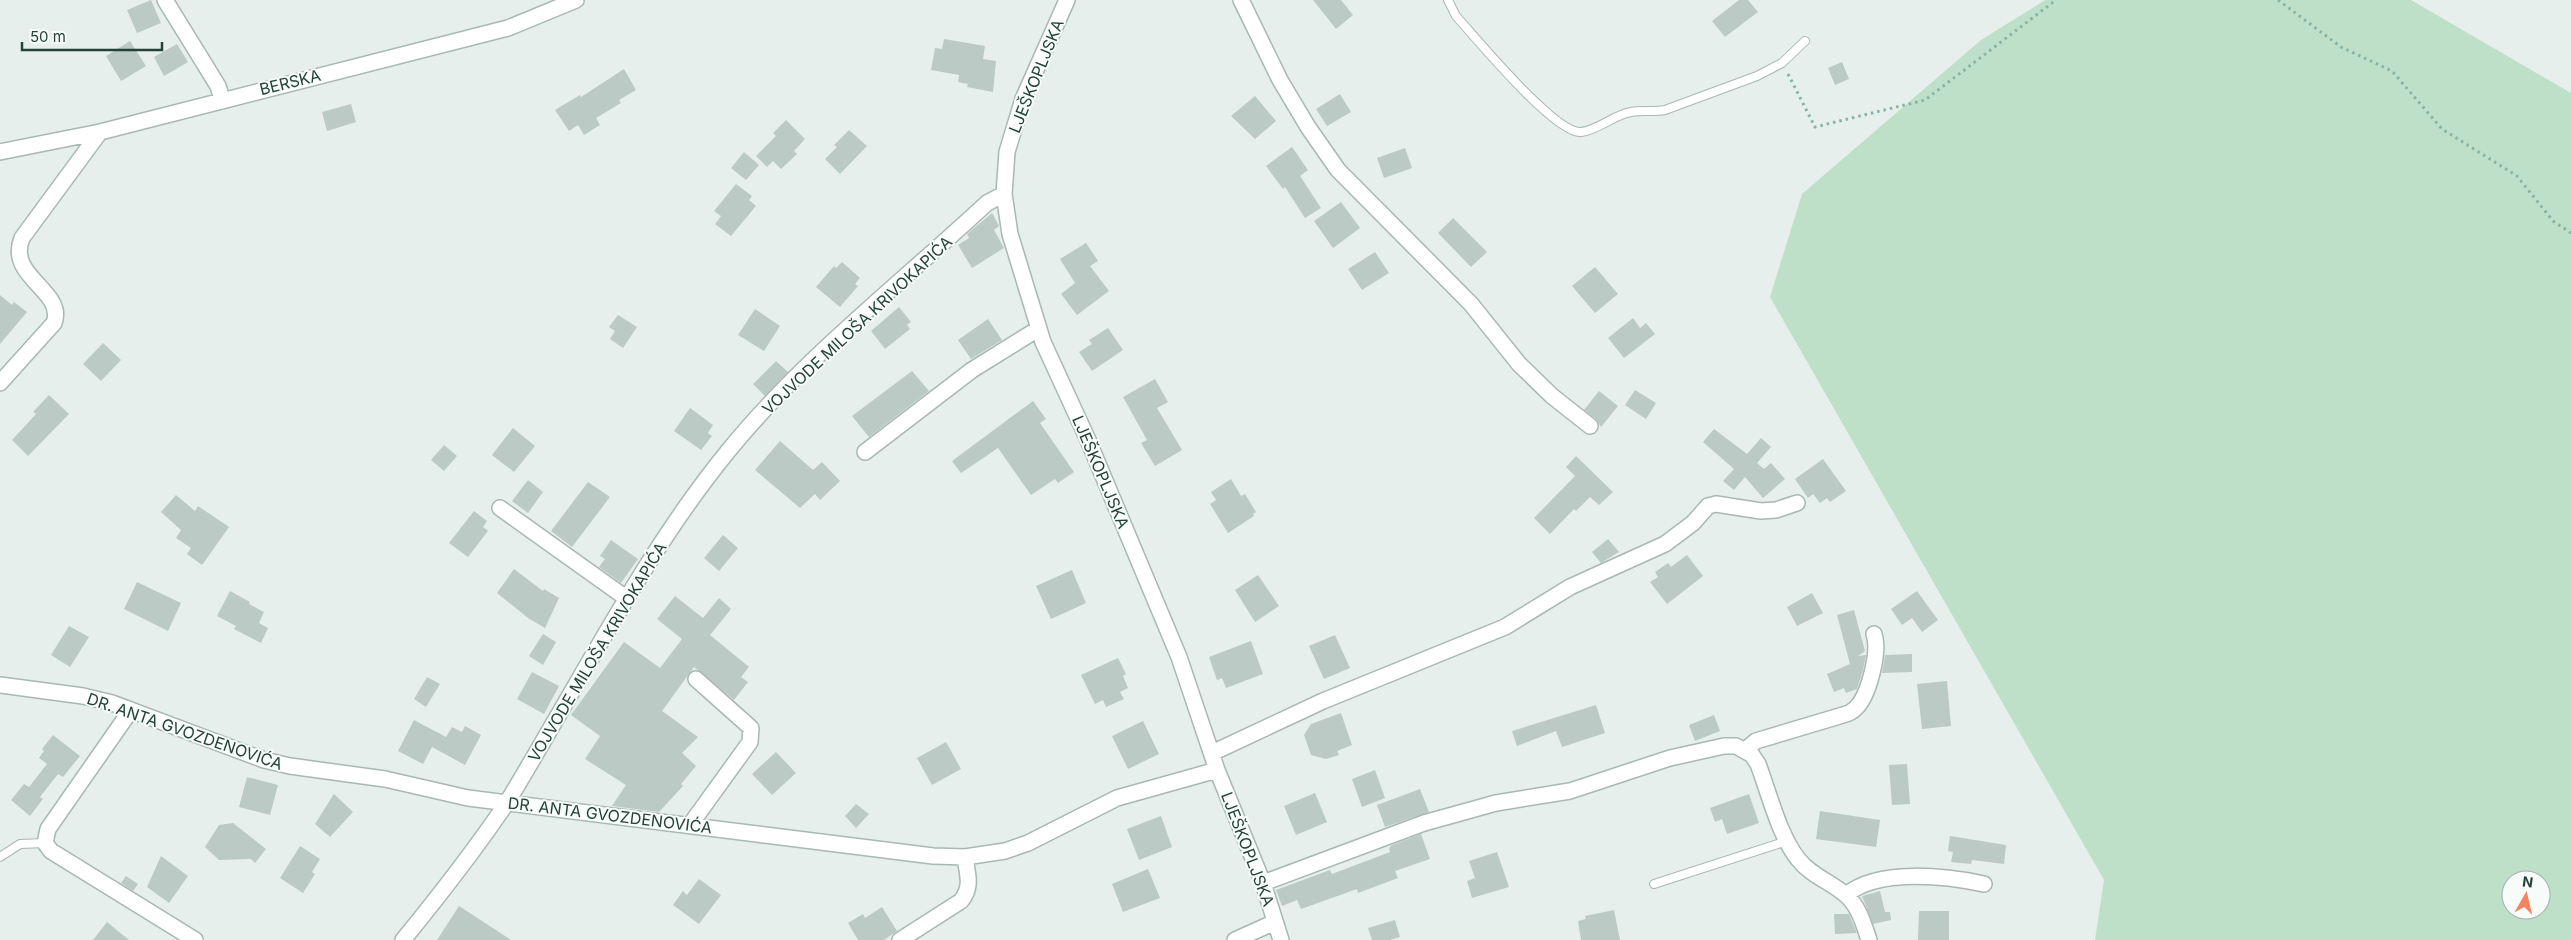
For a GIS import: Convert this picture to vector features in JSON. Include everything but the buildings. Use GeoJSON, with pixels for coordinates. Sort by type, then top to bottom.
{"type":"FeatureCollection","features":[{"type":"Feature","properties":{"kind":"street"},"geometry":{"type":"LineString","coordinates":[[165,0],[218,86],[222,99]]}},
{"type":"Feature","properties":{"kind":"street","name":"BERSKA"},"geometry":{"type":"LineString","coordinates":[[0,152],[100,132],[222,99],[508,28],[576,0]]}},
{"type":"Feature","properties":{"kind":"street","name":"LJEŠKOPLJSKA"},"geometry":{"type":"LineString","coordinates":[[1067,0],[1014,125],[1007,152],[1004,194],[1010,234],[1038,329],[1050,360],[1088,440],[1179,657],[1217,770],[1264,883],[1281,940]]}},
{"type":"Feature","properties":{"kind":"street"},"geometry":{"type":"LineString","coordinates":[[1241,0],[1280,80],[1308,127],[1338,170],[1471,304],[1519,364],[1552,396],[1590,426]]}},
{"type":"Feature","properties":{"kind":"street"},"geometry":{"type":"LineString","coordinates":[[0,383],[54,323],[56,317],[56,307],[23,267],[18,256],[18,247],[22,238],[100,132]]}},
{"type":"Feature","properties":{"kind":"street","name":"VOJVODE MILOŠA KRIVOKAPIĆA"},"geometry":{"type":"LineString","coordinates":[[403,940],[448,885],[506,803],[626,598],[729,449],[781,393],[838,338],[987,204],[1004,194]]}},
{"type":"Feature","properties":{"kind":"street"},"geometry":{"type":"LineString","coordinates":[[865,452],[972,370],[1038,329]]}},
{"type":"Feature","properties":{"kind":"street"},"geometry":{"type":"LineString","coordinates":[[1212,753],[1323,701],[1505,627],[1570,587],[1665,544],[1693,523],[1708,506],[1716,504],[1769,510],[1797,503]]}},
{"type":"Feature","properties":{"kind":"street"},"geometry":{"type":"LineString","coordinates":[[500,508],[626,598]]}},
{"type":"Feature","properties":{"kind":"street"},"geometry":{"type":"LineString","coordinates":[[1745,750],[1756,741],[1854,710],[1862,700],[1876,659],[1878,650],[1874,634]]}},
{"type":"Feature","properties":{"kind":"street"},"geometry":{"type":"LineString","coordinates":[[690,825],[750,742],[752,734],[751,728],[696,679]]}},
{"type":"Feature","properties":{"kind":"street","name":"DR. ANTA GVOZDENOVIĆA"},"geometry":{"type":"LineString","coordinates":[[0,685],[83,696],[131,710],[276,763],[385,779],[468,798],[934,856],[966,857],[992,854],[1018,847],[1117,798],[1217,770]]}},
{"type":"Feature","properties":{"kind":"street"},"geometry":{"type":"LineString","coordinates":[[131,710],[48,829],[45,844],[51,850],[195,940]]}},
{"type":"Feature","properties":{"kind":"street"},"geometry":{"type":"LineString","coordinates":[[1264,883],[1424,823],[1496,803],[1570,791],[1670,758],[1714,748],[1736,746],[1745,750],[1758,764],[1788,841],[1797,858],[1807,870],[1846,896],[1855,906],[1869,940]]}},
{"type":"Feature","properties":{"kind":"street"},"geometry":{"type":"LineString","coordinates":[[900,940],[961,901],[969,882],[966,857]]}},
{"type":"Feature","properties":{"kind":"street"},"geometry":{"type":"LineString","coordinates":[[1846,896],[1857,888],[1880,881],[1909,877],[1934,876],[1984,884]]}},
{"type":"Feature","properties":{"kind":"street"},"geometry":{"type":"LineString","coordinates":[[1235,940],[1275,922]]}},
{"type":"Feature","properties":{"kind":"lane"},"geometry":{"type":"LineString","coordinates":[[1448,0],[1456,16],[1542,109],[1572,131],[1581,132],[1595,128],[1632,112],[1649,113],[1665,110],[1757,76],[1782,63],[1805,40]]}},
{"type":"Feature","properties":{"kind":"lane"},"geometry":{"type":"LineString","coordinates":[[1654,884],[1788,841]]}},
{"type":"Feature","properties":{"kind":"lane"},"geometry":{"type":"LineString","coordinates":[[0,856],[20,844],[45,844]]}},
{"type":"Feature","properties":{"kind":"path"},"geometry":{"type":"LineString","coordinates":[[1782,63],[1815,126],[1925,100],[2056,0]]}},
{"type":"Feature","properties":{"kind":"path"},"geometry":{"type":"LineString","coordinates":[[2278,0],[2341,47],[2392,71],[2442,129],[2517,176],[2552,221],[2571,233]]}},
{"type":"Feature","properties":{"kind":"green space"},"geometry":{"type":"Polygon","coordinates":[[[2045,0],[2411,0],[2571,93],[2571,940],[2095,940],[2104,880],[1770,297],[1802,194],[1981,40],[2045,0]]]}}]}
